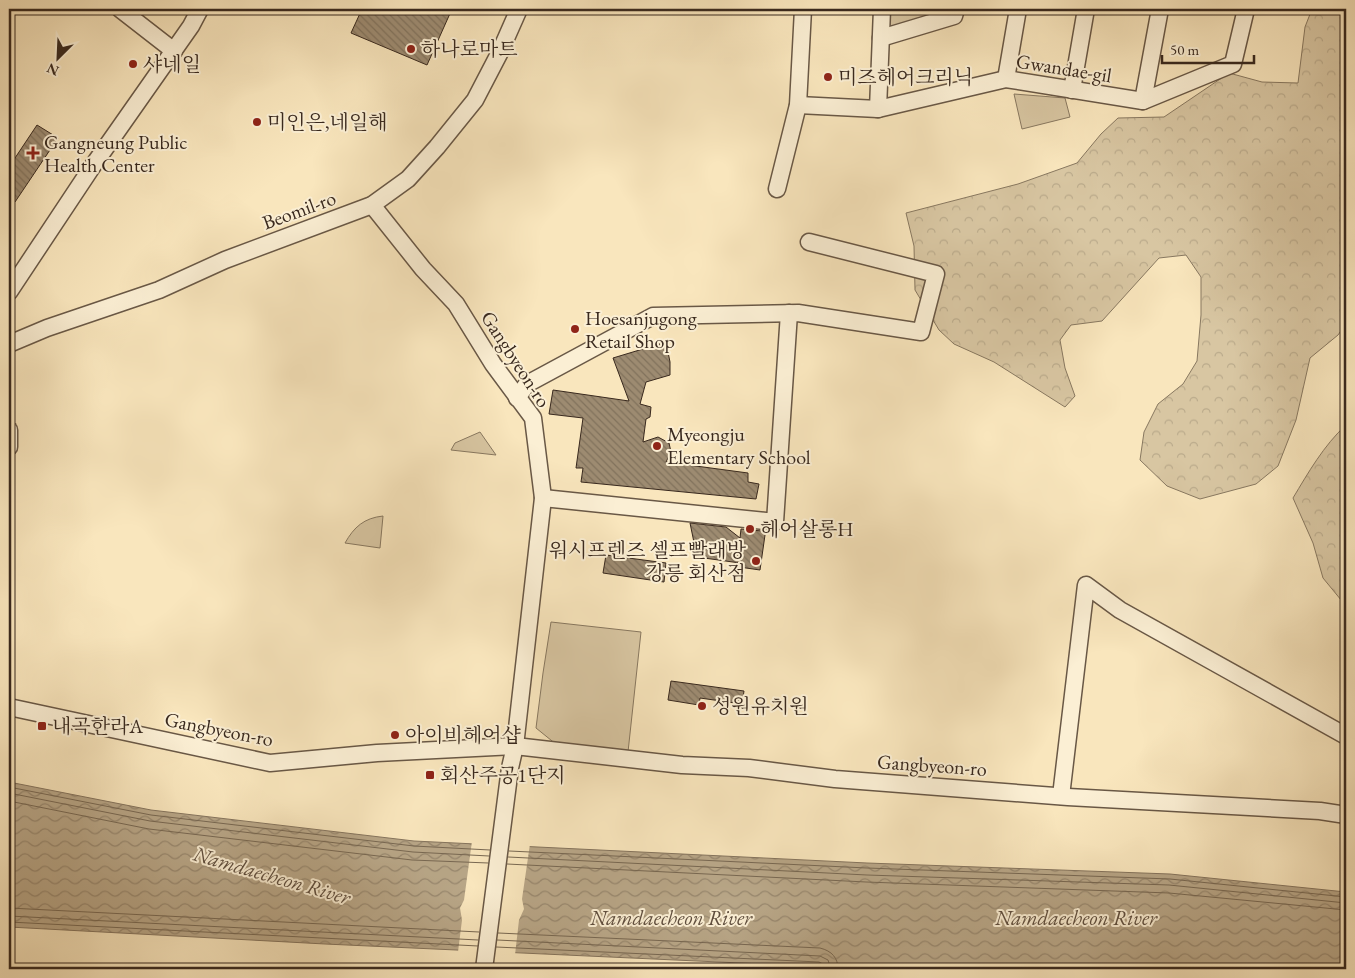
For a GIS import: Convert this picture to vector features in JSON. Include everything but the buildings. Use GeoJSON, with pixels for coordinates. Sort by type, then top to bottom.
{"type":"FeatureCollection","features":[{"type":"Feature","properties":{"kind":"street"},"geometry":{"type":"LineString","coordinates":[[120,9],[174,51]]}},
{"type":"Feature","properties":{"kind":"street"},"geometry":{"type":"LineString","coordinates":[[9,292],[92,167],[191,26],[200,9]]}},
{"type":"Feature","properties":{"kind":"street","name":"Beomil-ro"},"geometry":{"type":"LineString","coordinates":[[9,344],[47,328],[159,290],[225,260],[372,205],[408,179],[475,100],[500,52],[519,9]]}},
{"type":"Feature","properties":{"kind":"street"},"geometry":{"type":"LineString","coordinates":[[777,189],[798,105],[803,9]]}},
{"type":"Feature","properties":{"kind":"street"},"geometry":{"type":"LineString","coordinates":[[878,109],[882,9]]}},
{"type":"Feature","properties":{"kind":"street"},"geometry":{"type":"LineString","coordinates":[[881,38],[954,16],[956,9]]}},
{"type":"Feature","properties":{"kind":"street"},"geometry":{"type":"LineString","coordinates":[[1006,79],[1018,9]]}},
{"type":"Feature","properties":{"kind":"street"},"geometry":{"type":"LineString","coordinates":[[1072,90],[1086,9]]}},
{"type":"Feature","properties":{"kind":"street"},"geometry":{"type":"LineString","coordinates":[[1143,101],[1160,9]]}},
{"type":"Feature","properties":{"kind":"street"},"geometry":{"type":"LineString","coordinates":[[1143,101],[1233,64],[1246,9]]}},
{"type":"Feature","properties":{"kind":"street","name":"Gwandae-gil"},"geometry":{"type":"LineString","coordinates":[[798,105],[878,109],[1006,79],[1143,101]]}},
{"type":"Feature","properties":{"kind":"street","name":"Gangbyeon-ro"},"geometry":{"type":"LineString","coordinates":[[372,205],[423,269],[456,304],[492,364],[533,418],[543,498],[514,746],[484,969]]}},
{"type":"Feature","properties":{"kind":"street"},"geometry":{"type":"LineString","coordinates":[[518,398],[527,384],[653,316],[798,313],[921,332],[936,274],[809,242]]}},
{"type":"Feature","properties":{"kind":"street"},"geometry":{"type":"LineString","coordinates":[[543,498],[775,522],[789,313]]}},
{"type":"Feature","properties":{"kind":"street"},"geometry":{"type":"LineString","coordinates":[[9,430],[9,447]]}},
{"type":"Feature","properties":{"kind":"street"},"geometry":{"type":"LineString","coordinates":[[1061,796],[1086,585],[1120,610],[1346,736]]}},
{"type":"Feature","properties":{"kind":"street","name":"Gangbyeon-ro"},"geometry":{"type":"LineString","coordinates":[[9,707],[270,763],[377,753],[514,746],[682,764],[749,768],[835,779],[1061,796],[1320,811],[1346,815]]}},
{"type":"Feature","properties":{"kind":"green space"},"geometry":{"type":"Polygon","coordinates":[[[882,9],[956,9],[881,38],[882,9]]]}},
{"type":"Feature","properties":{"kind":"green space"},"geometry":{"type":"Polygon","coordinates":[[[1312,9],[1346,9],[1346,324],[1338,335],[1310,358],[1296,420],[1278,466],[1256,484],[1200,499],[1167,486],[1140,460],[1144,432],[1158,404],[1183,384],[1197,361],[1201,315],[1201,277],[1186,255],[1159,258],[1102,321],[1071,325],[1060,340],[1065,368],[1075,396],[1065,407],[994,362],[954,344],[939,330],[915,290],[914,246],[906,213],[1018,184],[1077,163],[1101,134],[1118,118],[1164,117],[1229,73],[1262,82],[1298,83],[1305,27],[1312,9]]]}},
{"type":"Feature","properties":{"kind":"green space"},"geometry":{"type":"Polygon","coordinates":[[[1014,94],[1065,98],[1070,117],[1022,129],[1014,94]]]}},
{"type":"Feature","properties":{"kind":"green space"},"geometry":{"type":"Polygon","coordinates":[[[1346,425],[1346,606],[1323,578],[1313,543],[1293,498],[1324,450],[1346,425]]]}},
{"type":"Feature","properties":{"kind":"green space"},"geometry":{"type":"Polygon","coordinates":[[[480,432],[496,455],[451,450],[455,443],[480,432]]]}},
{"type":"Feature","properties":{"kind":"green space"},"geometry":{"type":"Polygon","coordinates":[[[383,516],[380,548],[345,543],[360,524],[383,516]]]}},
{"type":"Feature","properties":{"kind":"green space"},"geometry":{"type":"Polygon","coordinates":[[[551,622],[641,632],[628,752],[557,745],[536,728],[551,622]]]}},
{"type":"Feature","properties":{"kind":"water","name":"Namdaecheon River"},"geometry":{"type":"Polygon","coordinates":[[[9,782],[151,810],[414,841],[867,863],[1170,874],[1346,892],[1346,969],[872,969],[325,944],[9,927],[9,782]]]}},
{"type":"Feature","properties":{"kind":"pier"},"geometry":{"type":"Polygon","coordinates":[[[472,841],[530,844],[522,899],[524,909],[519,920],[515,955],[458,952],[462,920],[460,908],[464,900],[472,841]]]}},
{"type":"Feature","properties":{"kind":"place","name":"하나로마트"},"geometry":{"type":"Point","coordinates":[411,49]}},
{"type":"Feature","properties":{"kind":"place","name":"샤네일"},"geometry":{"type":"Point","coordinates":[133,64]}},
{"type":"Feature","properties":{"kind":"place","name":"미즈헤어크리닉"},"geometry":{"type":"Point","coordinates":[828,77]}},
{"type":"Feature","properties":{"kind":"place","name":"미인은,네일해"},"geometry":{"type":"Point","coordinates":[257,122]}},
{"type":"Feature","properties":{"kind":"place","name":"Gangneung Public Health Center"},"geometry":{"type":"Point","coordinates":[33,153]}},
{"type":"Feature","properties":{"kind":"place","name":"Hoesanjugong Retail Shop"},"geometry":{"type":"Point","coordinates":[575,329]}},
{"type":"Feature","properties":{"kind":"place","name":"Myeongju Elementary School"},"geometry":{"type":"Point","coordinates":[657,446]}},
{"type":"Feature","properties":{"kind":"place","name":"헤어살롱H"},"geometry":{"type":"Point","coordinates":[750,529]}},
{"type":"Feature","properties":{"kind":"place","name":"워시프렌즈 셀프빨래방 강릉 회산점"},"geometry":{"type":"Point","coordinates":[756,561]}},
{"type":"Feature","properties":{"kind":"place","name":"성원유치원"},"geometry":{"type":"Point","coordinates":[702,706]}},
{"type":"Feature","properties":{"kind":"place","name":"내곡한라A"},"geometry":{"type":"Point","coordinates":[42,726]}},
{"type":"Feature","properties":{"kind":"place","name":"아이비헤어샵"},"geometry":{"type":"Point","coordinates":[395,735]}},
{"type":"Feature","properties":{"kind":"place","name":"회산주공1단지"},"geometry":{"type":"Point","coordinates":[430,775]}}]}
